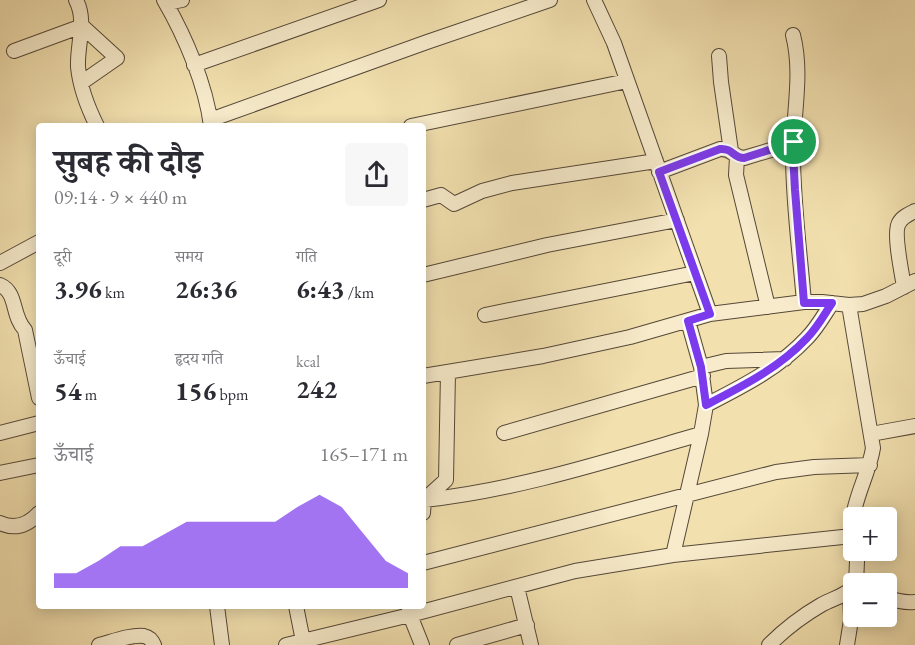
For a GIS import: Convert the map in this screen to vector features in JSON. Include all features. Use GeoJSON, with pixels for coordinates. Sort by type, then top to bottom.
{"type":"FeatureCollection","features":[{"type":"Feature","properties":{"kind":"street"},"geometry":{"type":"LineString","coordinates":[[76,0],[81,26],[78,58],[81,82],[96,123]]}},
{"type":"Feature","properties":{"kind":"street"},"geometry":{"type":"LineString","coordinates":[[182,0],[165,1],[185,39],[211,123],[427,42],[550,0]]}},
{"type":"Feature","properties":{"kind":"street"},"geometry":{"type":"LineString","coordinates":[[194,65],[379,0]]}},
{"type":"Feature","properties":{"kind":"street"},"geometry":{"type":"LineString","coordinates":[[594,0],[614,43],[710,314]]}},
{"type":"Feature","properties":{"kind":"street"},"geometry":{"type":"LineString","coordinates":[[14,51],[81,26]]}},
{"type":"Feature","properties":{"kind":"street"},"geometry":{"type":"LineString","coordinates":[[81,26],[117,58],[81,82]]}},
{"type":"Feature","properties":{"kind":"street"},"geometry":{"type":"LineString","coordinates":[[793,35],[798,66],[793,153],[804,303]]}},
{"type":"Feature","properties":{"kind":"street"},"geometry":{"type":"LineString","coordinates":[[719,56],[720,82],[736,175],[768,307]]}},
{"type":"Feature","properties":{"kind":"street"},"geometry":{"type":"LineString","coordinates":[[424,123],[627,81]]}},
{"type":"Feature","properties":{"kind":"street"},"geometry":{"type":"LineString","coordinates":[[426,199],[441,195],[454,204],[482,191],[512,183],[657,166],[725,149],[744,158],[794,142]]}},
{"type":"Feature","properties":{"kind":"street"},"geometry":{"type":"LineString","coordinates":[[426,376],[543,356],[630,337],[710,314],[804,303],[863,304],[886,296],[909,284],[897,232],[898,223],[915,211]]}},
{"type":"Feature","properties":{"kind":"street"},"geometry":{"type":"LineString","coordinates":[[426,274],[547,245],[677,220]]}},
{"type":"Feature","properties":{"kind":"street"},"geometry":{"type":"LineString","coordinates":[[0,263],[36,244]]}},
{"type":"Feature","properties":{"kind":"street"},"geometry":{"type":"LineString","coordinates":[[485,315],[695,273]]}},
{"type":"Feature","properties":{"kind":"street"},"geometry":{"type":"LineString","coordinates":[[0,285],[9,290],[17,317],[25,330],[36,383]]}},
{"type":"Feature","properties":{"kind":"street"},"geometry":{"type":"LineString","coordinates":[[706,405],[756,379],[785,359],[808,337],[832,303]]}},
{"type":"Feature","properties":{"kind":"street"},"geometry":{"type":"LineString","coordinates":[[849,305],[873,448],[870,465],[855,507]]}},
{"type":"Feature","properties":{"kind":"street"},"geometry":{"type":"LineString","coordinates":[[673,555],[706,405],[702,371],[688,321]]}},
{"type":"Feature","properties":{"kind":"street"},"geometry":{"type":"LineString","coordinates":[[25,330],[36,325]]}},
{"type":"Feature","properties":{"kind":"street"},"geometry":{"type":"LineString","coordinates":[[504,433],[702,371],[726,361],[785,359]]}},
{"type":"Feature","properties":{"kind":"street"},"geometry":{"type":"LineString","coordinates":[[426,498],[446,480],[448,372]]}},
{"type":"Feature","properties":{"kind":"street"},"geometry":{"type":"LineString","coordinates":[[0,433],[36,424]]}},
{"type":"Feature","properties":{"kind":"street"},"geometry":{"type":"LineString","coordinates":[[871,434],[915,426]]}},
{"type":"Feature","properties":{"kind":"street"},"geometry":{"type":"LineString","coordinates":[[426,500],[511,486],[701,434]]}},
{"type":"Feature","properties":{"kind":"street"},"geometry":{"type":"LineString","coordinates":[[426,562],[776,472],[814,467],[870,465]]}},
{"type":"Feature","properties":{"kind":"street"},"geometry":{"type":"LineString","coordinates":[[0,473],[36,466]]}},
{"type":"Feature","properties":{"kind":"street"},"geometry":{"type":"LineString","coordinates":[[0,523],[15,528],[32,521],[36,516]]}},
{"type":"Feature","properties":{"kind":"street"},"geometry":{"type":"LineString","coordinates":[[426,607],[517,587],[575,571],[673,555],[843,540]]}},
{"type":"Feature","properties":{"kind":"street"},"geometry":{"type":"LineString","coordinates":[[517,587],[531,645]]}},
{"type":"Feature","properties":{"kind":"street"},"geometry":{"type":"LineString","coordinates":[[769,645],[788,626],[843,592]]}},
{"type":"Feature","properties":{"kind":"street"},"geometry":{"type":"LineString","coordinates":[[897,601],[915,602]]}},
{"type":"Feature","properties":{"kind":"street"},"geometry":{"type":"LineString","coordinates":[[217,609],[222,645]]}},
{"type":"Feature","properties":{"kind":"street"},"geometry":{"type":"LineString","coordinates":[[297,609],[303,641]]}},
{"type":"Feature","properties":{"kind":"street"},"geometry":{"type":"LineString","coordinates":[[286,645],[303,641],[340,639],[409,611],[422,645]]}},
{"type":"Feature","properties":{"kind":"street"},"geometry":{"type":"LineString","coordinates":[[457,645],[526,625]]}},
{"type":"Feature","properties":{"kind":"street"},"geometry":{"type":"LineString","coordinates":[[847,645],[850,627]]}},
{"type":"Feature","properties":{"kind":"street"},"geometry":{"type":"LineString","coordinates":[[99,645],[134,636],[145,636],[152,640],[154,645]]}},
{"type":"Feature","properties":{"kind":"route"},"geometry":{"type":"LineString","coordinates":[[794,142],[795,190],[804,303],[832,303],[808,337],[785,359],[756,379],[706,405],[699,356],[688,321],[710,314],[659,172],[720,149],[731,151],[737,157],[744,158],[794,142]]}}]}
